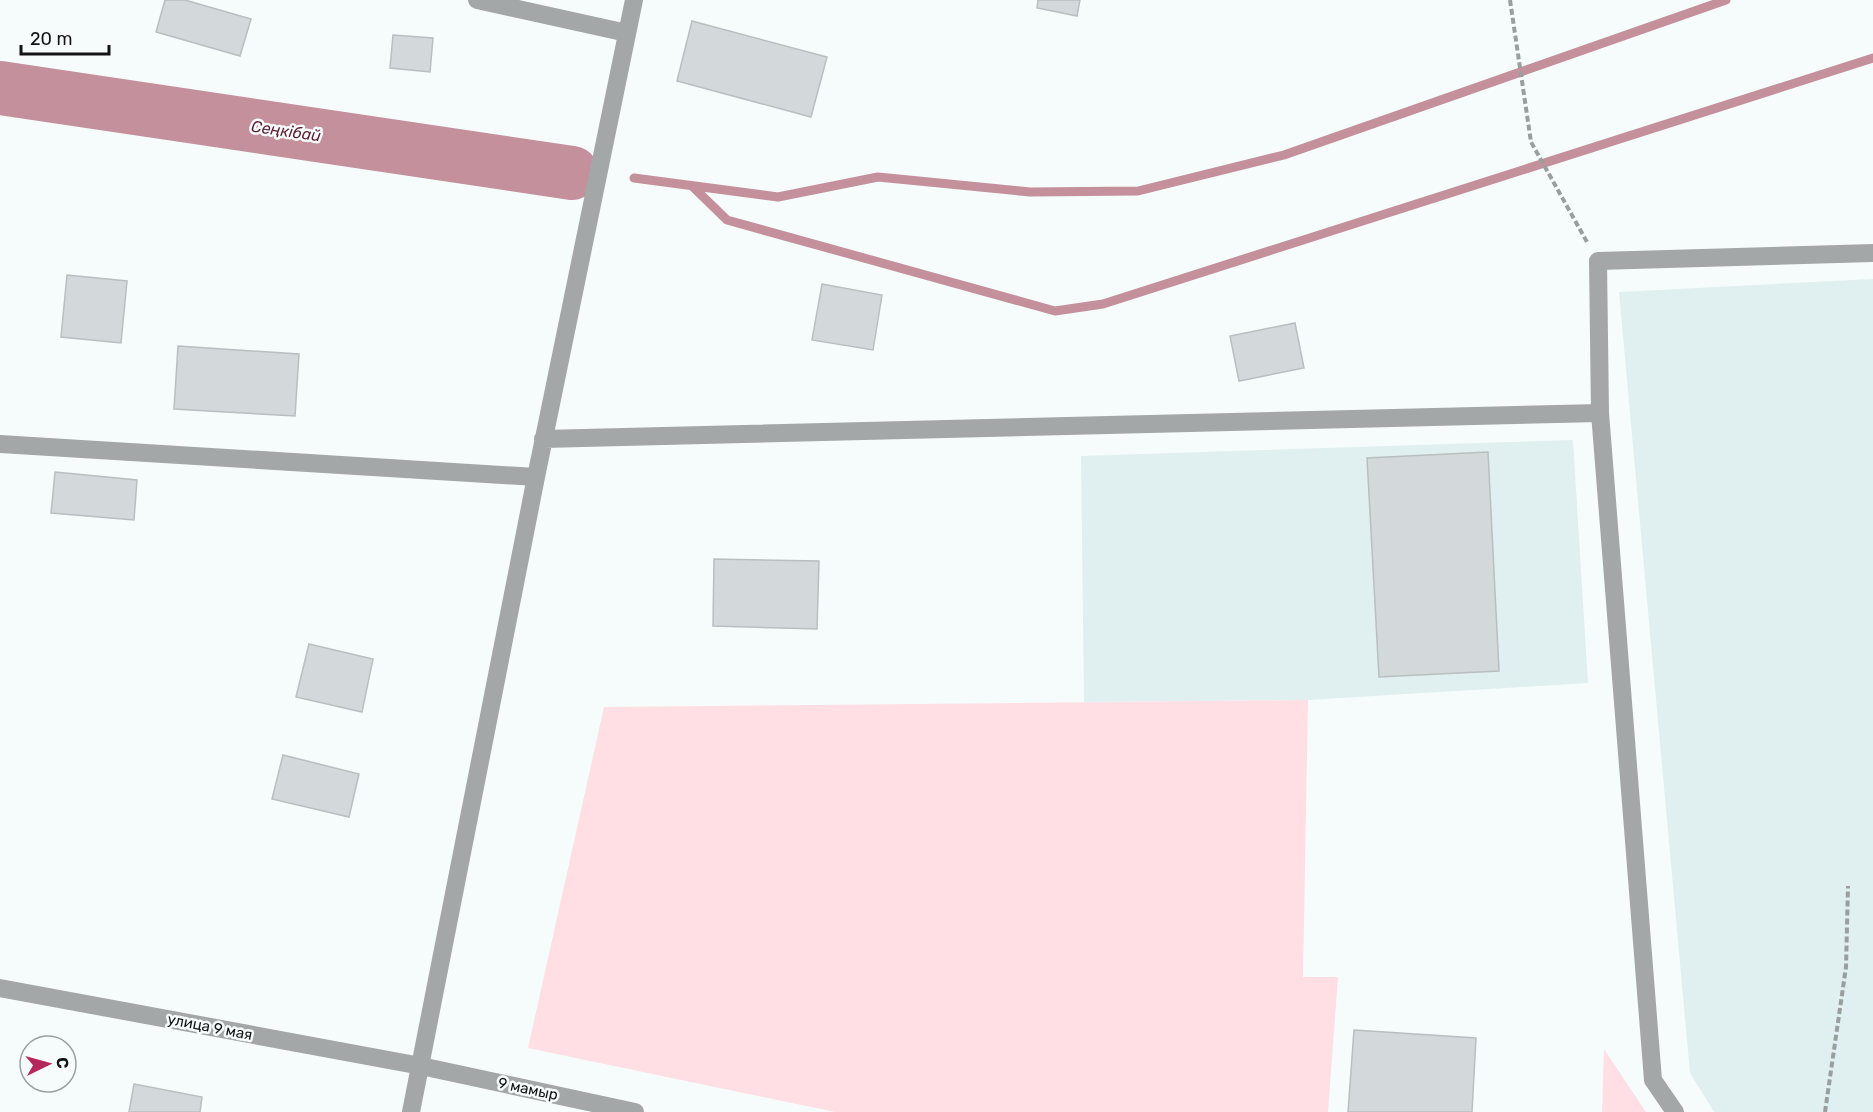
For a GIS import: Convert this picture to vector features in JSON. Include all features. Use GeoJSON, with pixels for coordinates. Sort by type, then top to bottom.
{"type":"FeatureCollection","features":[{"type":"Feature","properties":{"kind":"street"},"geometry":{"type":"LineString","coordinates":[[477,0],[538,7],[627,33]]}},
{"type":"Feature","properties":{"kind":"street"},"geometry":{"type":"LineString","coordinates":[[411,1112],[543,439],[634,0]]}},
{"type":"Feature","properties":{"kind":"street"},"geometry":{"type":"LineString","coordinates":[[1675,1112],[1653,1080],[1600,413],[1598,261],[1873,253]]}},
{"type":"Feature","properties":{"kind":"street"},"geometry":{"type":"LineString","coordinates":[[543,439],[1600,413]]}},
{"type":"Feature","properties":{"kind":"street"},"geometry":{"type":"LineString","coordinates":[[0,444],[536,477]]}},
{"type":"Feature","properties":{"kind":"street","name":"улица 9 мая"},"geometry":{"type":"LineString","coordinates":[[0,988],[421,1066]]}},
{"type":"Feature","properties":{"kind":"street","name":"9 мамыр"},"geometry":{"type":"LineString","coordinates":[[421,1066],[635,1112]]}},
{"type":"Feature","properties":{"kind":"path"},"geometry":{"type":"LineString","coordinates":[[1510,0],[1531,142],[1598,261]]}},
{"type":"Feature","properties":{"kind":"path"},"geometry":{"type":"LineString","coordinates":[[1825,1112],[1846,967],[1848,886]]}},
{"type":"Feature","properties":{"kind":"shaded area"},"geometry":{"type":"Polygon","coordinates":[[[1873,279],[1873,1112],[1714,1112],[1690,1073],[1619,292],[1873,279]]]}},
{"type":"Feature","properties":{"kind":"shaded area"},"geometry":{"type":"Polygon","coordinates":[[[1573,440],[1588,683],[1308,700],[1084,702],[1081,456],[1573,440]]]}},
{"type":"Feature","properties":{"kind":"shaded area"},"geometry":{"type":"Polygon","coordinates":[[[1308,700],[1303,977],[1338,977],[1328,1112],[835,1112],[528,1048],[604,707],[1308,700]]]}},
{"type":"Feature","properties":{"kind":"shaded area"},"geometry":{"type":"Polygon","coordinates":[[[1604,1049],[1646,1112],[1602,1112],[1604,1049]]]}},
{"type":"Feature","properties":{"kind":"building"},"geometry":{"type":"Polygon","coordinates":[[[165,0],[185,0],[251,19],[240,56],[156,32],[165,0]]]}},
{"type":"Feature","properties":{"kind":"building"},"geometry":{"type":"Polygon","coordinates":[[[1038,0],[1080,0],[1077,16],[1037,8],[1038,0]]]}},
{"type":"Feature","properties":{"kind":"building"},"geometry":{"type":"Polygon","coordinates":[[[692,21],[827,57],[811,117],[677,81],[692,21]]]}},
{"type":"Feature","properties":{"kind":"building"},"geometry":{"type":"Polygon","coordinates":[[[393,35],[433,38],[430,72],[390,68],[393,35]]]}},
{"type":"Feature","properties":{"kind":"building"},"geometry":{"type":"Polygon","coordinates":[[[67,275],[127,281],[121,343],[61,337],[67,275]]]}},
{"type":"Feature","properties":{"kind":"building"},"geometry":{"type":"Polygon","coordinates":[[[822,284],[882,295],[873,350],[812,340],[822,284]]]}},
{"type":"Feature","properties":{"kind":"building"},"geometry":{"type":"Polygon","coordinates":[[[1295,323],[1304,368],[1239,381],[1230,336],[1295,323]]]}},
{"type":"Feature","properties":{"kind":"building"},"geometry":{"type":"Polygon","coordinates":[[[178,346],[299,354],[295,416],[174,409],[178,346]]]}},
{"type":"Feature","properties":{"kind":"building"},"geometry":{"type":"Polygon","coordinates":[[[1488,452],[1499,671],[1379,677],[1367,458],[1488,452]]]}},
{"type":"Feature","properties":{"kind":"building"},"geometry":{"type":"Polygon","coordinates":[[[55,472],[137,480],[134,520],[51,513],[55,472]]]}},
{"type":"Feature","properties":{"kind":"building"},"geometry":{"type":"Polygon","coordinates":[[[714,559],[819,561],[817,629],[713,626],[714,559]]]}},
{"type":"Feature","properties":{"kind":"building"},"geometry":{"type":"Polygon","coordinates":[[[309,644],[373,659],[362,712],[296,697],[309,644]]]}},
{"type":"Feature","properties":{"kind":"building"},"geometry":{"type":"Polygon","coordinates":[[[283,755],[359,774],[349,817],[272,799],[283,755]]]}},
{"type":"Feature","properties":{"kind":"building"},"geometry":{"type":"Polygon","coordinates":[[[1354,1030],[1476,1038],[1472,1112],[1348,1112],[1354,1030]]]}},
{"type":"Feature","properties":{"kind":"building"},"geometry":{"type":"Polygon","coordinates":[[[134,1084],[202,1097],[200,1112],[129,1112],[134,1084]]]}},
{"type":"Feature","properties":{"kind":"waterway"},"geometry":{"type":"LineString","coordinates":[[634,178],[778,197],[878,177],[1030,192],[1138,191],[1284,155],[1726,0]]}},
{"type":"Feature","properties":{"kind":"waterway"},"geometry":{"type":"LineString","coordinates":[[692,186],[727,220],[1055,311],[1103,304],[1873,58]]}},
{"type":"Feature","properties":{"kind":"waterway","name":"Сеңкібай"},"geometry":{"type":"LineString","coordinates":[[0,88],[572,173]]}}]}
